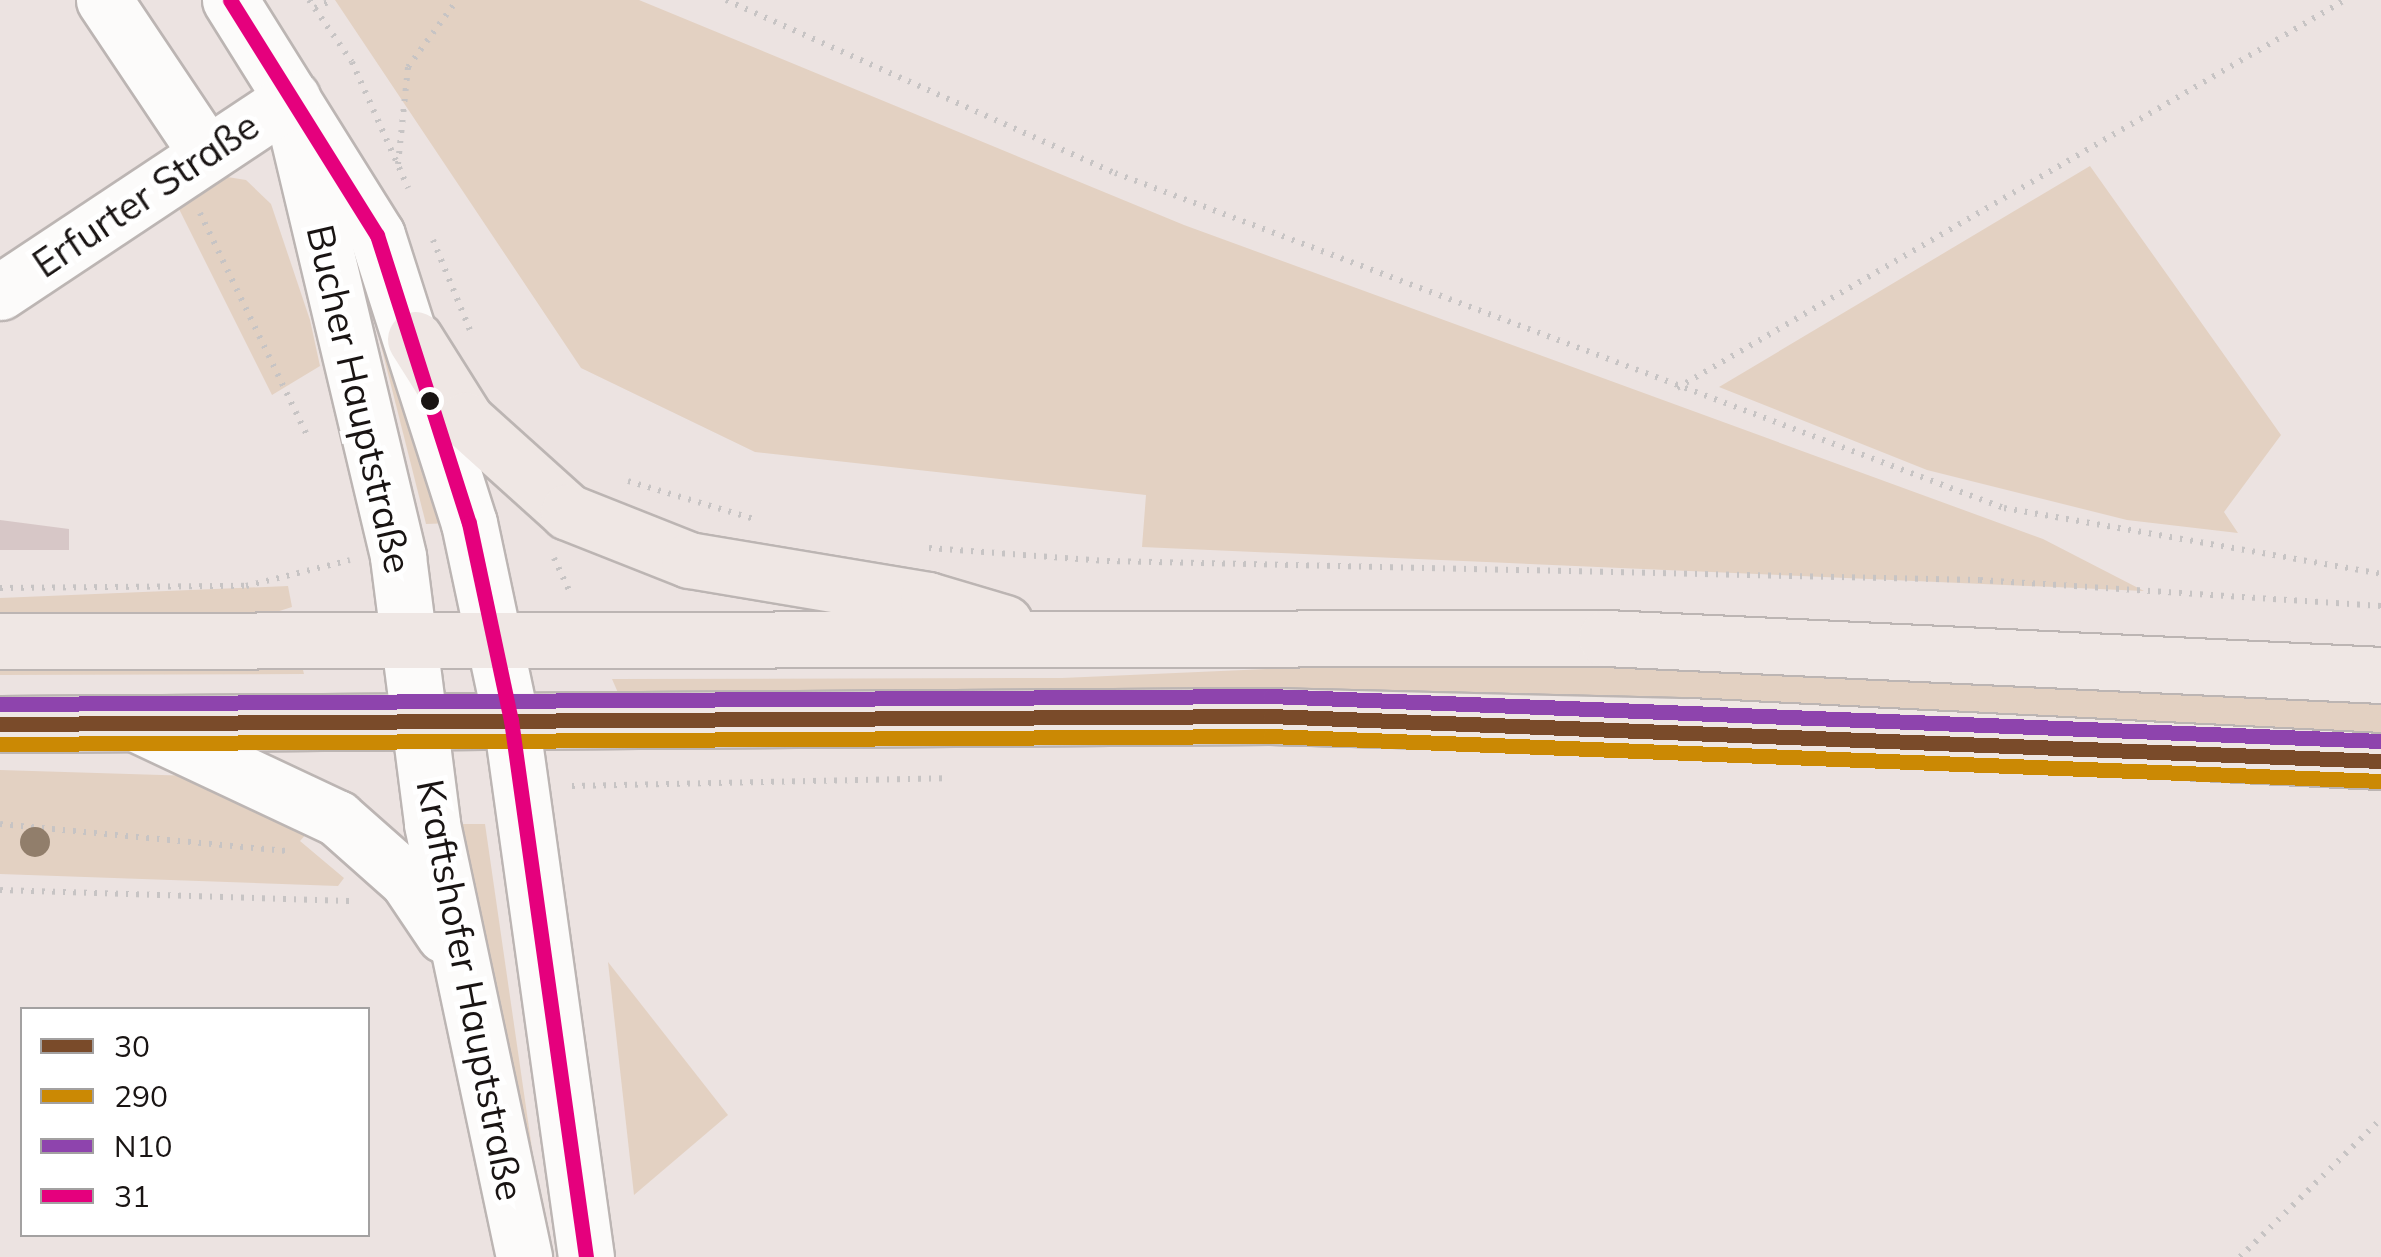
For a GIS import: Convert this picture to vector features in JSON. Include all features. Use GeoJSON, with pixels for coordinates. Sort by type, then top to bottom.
{"type":"FeatureCollection","features":[{"type":"Feature","properties":{"kind":"main road"},"geometry":{"type":"LineString","coordinates":[[415,338],[466,420],[568,512],[689,560],[928,600],[1060,640]]}},
{"type":"Feature","properties":{"kind":"main road"},"geometry":{"type":"LineString","coordinates":[[0,640],[1706,640],[2381,675]]}},
{"type":"Feature","properties":{"kind":"main road"},"geometry":{"type":"LineString","coordinates":[[0,724],[1289,717],[1688,726],[2381,761]]}},
{"type":"Feature","properties":{"kind":"street"},"geometry":{"type":"LineString","coordinates":[[104,0],[194,162]]}},
{"type":"Feature","properties":{"kind":"street","name":"Bucher Hauptstraße"},"geometry":{"type":"LineString","coordinates":[[230,0],[377,235],[415,338],[495,642],[511,720]]}},
{"type":"Feature","properties":{"kind":"street","name":"Erfurter Straße"},"geometry":{"type":"LineString","coordinates":[[0,292],[292,98]]}},
{"type":"Feature","properties":{"kind":"street","name":"Bucher Hauptstraße"},"geometry":{"type":"LineString","coordinates":[[292,98],[414,641],[423,722]]}},
{"type":"Feature","properties":{"kind":"street","name":"Kraftshofer Hauptstraße"},"geometry":{"type":"LineString","coordinates":[[511,720],[586,1257]]}},
{"type":"Feature","properties":{"kind":"street","name":"Kraftshofer Hauptstraße"},"geometry":{"type":"LineString","coordinates":[[423,722],[456,955],[524,1257]]}},
{"type":"Feature","properties":{"kind":"street"},"geometry":{"type":"LineString","coordinates":[[139,725],[304,798],[406,880],[456,955]]}},
{"type":"Feature","properties":{"kind":"path"},"geometry":{"type":"LineString","coordinates":[[309,0],[352,62],[414,200]]}},
{"type":"Feature","properties":{"kind":"path"},"geometry":{"type":"LineString","coordinates":[[315,8],[332,0]]}},
{"type":"Feature","properties":{"kind":"path"},"geometry":{"type":"LineString","coordinates":[[398,166],[408,67],[457,0]]}},
{"type":"Feature","properties":{"kind":"path"},"geometry":{"type":"LineString","coordinates":[[726,0],[1115,173],[2004,508],[2381,574]]}},
{"type":"Feature","properties":{"kind":"path"},"geometry":{"type":"LineString","coordinates":[[1678,388],[2345,0]]}},
{"type":"Feature","properties":{"kind":"path"},"geometry":{"type":"LineString","coordinates":[[194,162],[310,439]]}},
{"type":"Feature","properties":{"kind":"path"},"geometry":{"type":"LineString","coordinates":[[428,232],[476,347]]}},
{"type":"Feature","properties":{"kind":"path"},"geometry":{"type":"LineString","coordinates":[[610,481],[776,523]]}},
{"type":"Feature","properties":{"kind":"path"},"geometry":{"type":"LineString","coordinates":[[548,543],[576,610]]}},
{"type":"Feature","properties":{"kind":"path"},"geometry":{"type":"LineString","coordinates":[[914,547],[1107,561],[1980,580],[2381,606]]}},
{"type":"Feature","properties":{"kind":"path"},"geometry":{"type":"LineString","coordinates":[[0,588],[202,588],[300,574],[346,560]]}},
{"type":"Feature","properties":{"kind":"path"},"geometry":{"type":"LineString","coordinates":[[300,574],[302,588]]}},
{"type":"Feature","properties":{"kind":"path"},"geometry":{"type":"LineString","coordinates":[[572,786],[622,781],[945,778]]}},
{"type":"Feature","properties":{"kind":"path"},"geometry":{"type":"LineString","coordinates":[[0,824],[304,846]]}},
{"type":"Feature","properties":{"kind":"path"},"geometry":{"type":"LineString","coordinates":[[0,890],[366,901],[406,880]]}},
{"type":"Feature","properties":{"kind":"path"},"geometry":{"type":"LineString","coordinates":[[2240,1257],[2381,1119]]}},
{"type":"Feature","properties":{"kind":"shaded area"},"geometry":{"type":"Polygon","coordinates":[[[335,0],[639,0],[1184,225],[2043,539],[2144,591],[1142,547],[1146,495],[755,452],[581,368],[335,0]]]}},
{"type":"Feature","properties":{"kind":"shaded area"},"geometry":{"type":"Polygon","coordinates":[[[2090,166],[2281,435],[2224,512],[2238,533],[2127,520],[1927,470],[1719,387],[2090,166]]]}},
{"type":"Feature","properties":{"kind":"shaded area"},"geometry":{"type":"Polygon","coordinates":[[[215,175],[246,180],[271,204],[310,320],[320,366],[272,395],[173,197],[215,175]]]}},
{"type":"Feature","properties":{"kind":"shaded area"},"geometry":{"type":"Polygon","coordinates":[[[371,306],[453,523],[426,524],[371,306]]]}},
{"type":"Feature","properties":{"kind":"shaded area"},"geometry":{"type":"Polygon","coordinates":[[[288,586],[292,607],[273,613],[0,615],[0,598],[288,586]]]}},
{"type":"Feature","properties":{"kind":"shaded area"},"geometry":{"type":"Polygon","coordinates":[[[1535,657],[2381,696],[2381,733],[1969,713],[619,695],[612,679],[1062,678],[1535,657]]]}},
{"type":"Feature","properties":{"kind":"shaded area"},"geometry":{"type":"Polygon","coordinates":[[[0,661],[301,662],[304,674],[0,675],[0,661]]]}},
{"type":"Feature","properties":{"kind":"shaded area"},"geometry":{"type":"Polygon","coordinates":[[[0,770],[194,776],[316,823],[300,841],[344,878],[338,886],[0,874],[0,770]]]}},
{"type":"Feature","properties":{"kind":"shaded area"},"geometry":{"type":"Polygon","coordinates":[[[459,824],[485,824],[540,1204],[459,824]]]}},
{"type":"Feature","properties":{"kind":"shaded area"},"geometry":{"type":"Polygon","coordinates":[[[608,962],[728,1115],[634,1195],[608,962]]]}},
{"type":"Feature","properties":{"kind":"building"},"geometry":{"type":"Polygon","coordinates":[[[0,520],[69,529],[69,550],[0,550],[0,520]]]}},
{"type":"Feature","properties":{"kind":"transit line","name":"31"},"geometry":{"type":"LineString","coordinates":[[230,0],[377,235],[469,523],[511,720],[586,1257]]}},
{"type":"Feature","properties":{"kind":"transit line","name":"N10"},"geometry":{"type":"LineString","coordinates":[[0,704],[1270,696],[2381,741]]}},
{"type":"Feature","properties":{"kind":"transit line","name":"30"},"geometry":{"type":"LineString","coordinates":[[0,724],[1270,716],[2381,761]]}},
{"type":"Feature","properties":{"kind":"transit line","name":"290"},"geometry":{"type":"LineString","coordinates":[[0,744],[1270,736],[2380,781]]}}]}
